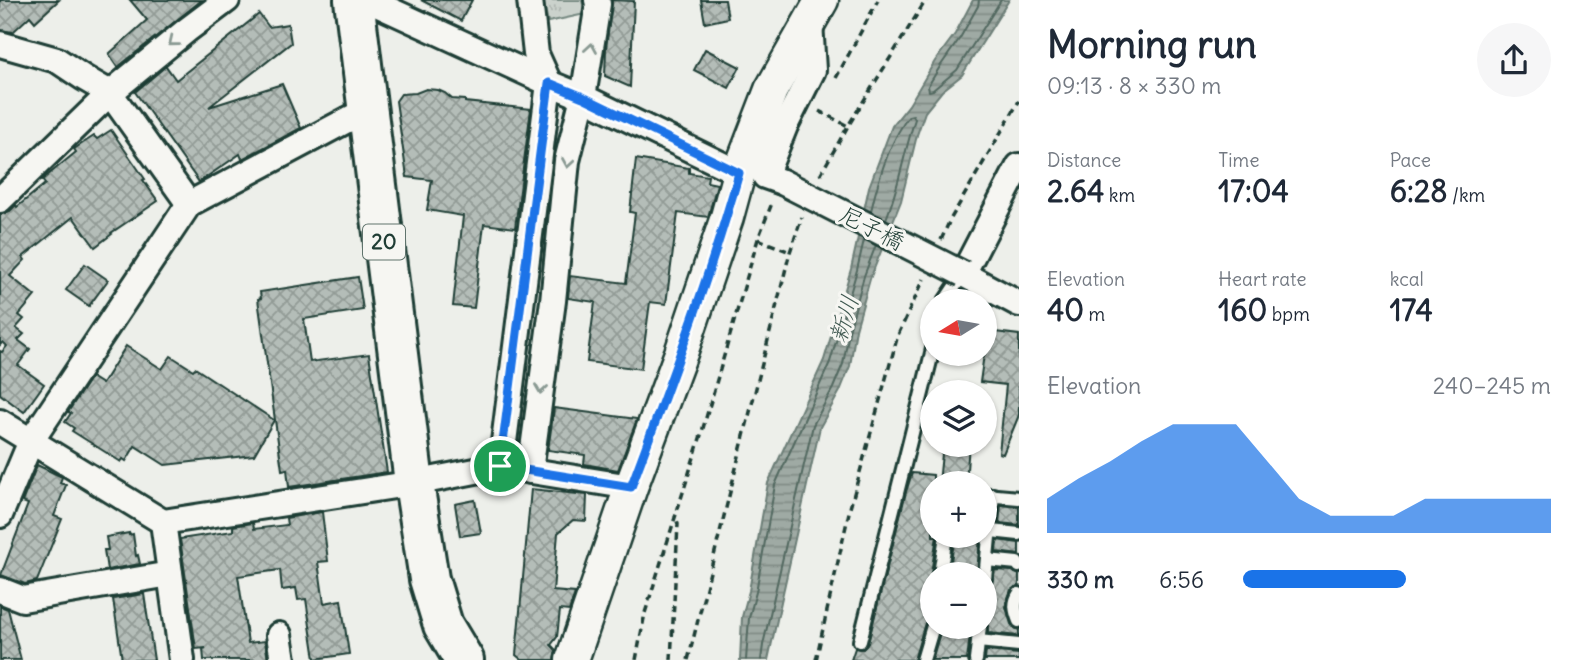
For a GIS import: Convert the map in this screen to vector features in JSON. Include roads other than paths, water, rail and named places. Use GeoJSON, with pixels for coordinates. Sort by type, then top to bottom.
{"type":"FeatureCollection","features":[{"type":"Feature","properties":{"kind":"main road","name":"20"},"geometry":{"type":"LineString","coordinates":[[354,0],[414,483],[429,579],[443,625],[464,660]]}},
{"type":"Feature","properties":{"kind":"street"},"geometry":{"type":"LineString","coordinates":[[0,200],[110,93],[227,0]]}},
{"type":"Feature","properties":{"kind":"street"},"geometry":{"type":"LineString","coordinates":[[368,0],[583,97],[739,173]]}},
{"type":"Feature","properties":{"kind":"street"},"geometry":{"type":"LineString","coordinates":[[500,466],[549,83],[536,54],[530,0]]}},
{"type":"Feature","properties":{"kind":"street"},"geometry":{"type":"LineString","coordinates":[[530,471],[553,301],[567,161],[583,97],[597,0]]}},
{"type":"Feature","properties":{"kind":"street"},"geometry":{"type":"LineString","coordinates":[[572,660],[681,352],[727,217],[739,173],[771,90],[816,11]]}},
{"type":"Feature","properties":{"kind":"street","name":"尼子橋"},"geometry":{"type":"LineString","coordinates":[[816,11],[813,70],[785,126],[765,176],[782,182],[1019,304]]}},
{"type":"Feature","properties":{"kind":"street"},"geometry":{"type":"LineString","coordinates":[[0,44],[57,60],[110,93],[189,204]]}},
{"type":"Feature","properties":{"kind":"street"},"geometry":{"type":"LineString","coordinates":[[0,515],[31,441],[189,204],[368,109]]}},
{"type":"Feature","properties":{"kind":"street"},"geometry":{"type":"LineString","coordinates":[[963,274],[1019,166]]}},
{"type":"Feature","properties":{"kind":"street"},"geometry":{"type":"LineString","coordinates":[[0,422],[163,522],[414,483],[500,466],[631,487]]}},
{"type":"Feature","properties":{"kind":"street"},"geometry":{"type":"LineString","coordinates":[[163,522],[182,660]]}},
{"type":"Feature","properties":{"kind":"street"},"geometry":{"type":"LineString","coordinates":[[0,590],[23,598],[170,574]]}},
{"type":"Feature","properties":{"kind":"street"},"geometry":{"type":"LineString","coordinates":[[279,635],[283,660]]}},
{"type":"Feature","properties":{"kind":"lane"},"geometry":{"type":"LineString","coordinates":[[953,289],[963,274]]}},
{"type":"Feature","properties":{"kind":"lane"},"geometry":{"type":"LineString","coordinates":[[860,641],[929,366]]}},
{"type":"Feature","properties":{"kind":"lane"},"geometry":{"type":"LineString","coordinates":[[997,496],[1019,498]]}},
{"type":"Feature","properties":{"kind":"lane"},"geometry":{"type":"LineString","coordinates":[[997,532],[1019,534]]}},
{"type":"Feature","properties":{"kind":"lane"},"geometry":{"type":"LineString","coordinates":[[989,548],[988,560],[1010,561],[1019,566]]}},
{"type":"Feature","properties":{"kind":"lane"},"geometry":{"type":"LineString","coordinates":[[1019,594],[1014,608],[1019,621]]}},
{"type":"Feature","properties":{"kind":"lane"},"geometry":{"type":"LineString","coordinates":[[923,660],[929,639]]}},
{"type":"Feature","properties":{"kind":"lane"},"geometry":{"type":"LineString","coordinates":[[976,660],[978,641],[1019,645]]}},
{"type":"Feature","properties":{"kind":"water","name":"新川"},"geometry":{"type":"Polygon","coordinates":[[[973,0],[1009,0],[962,75],[942,91],[925,112],[901,201],[870,279],[856,329],[850,366],[820,427],[768,660],[740,660],[742,617],[768,483],[824,360],[851,269],[869,187],[892,126],[909,105],[935,61],[955,34],[973,0]]]}}]}
